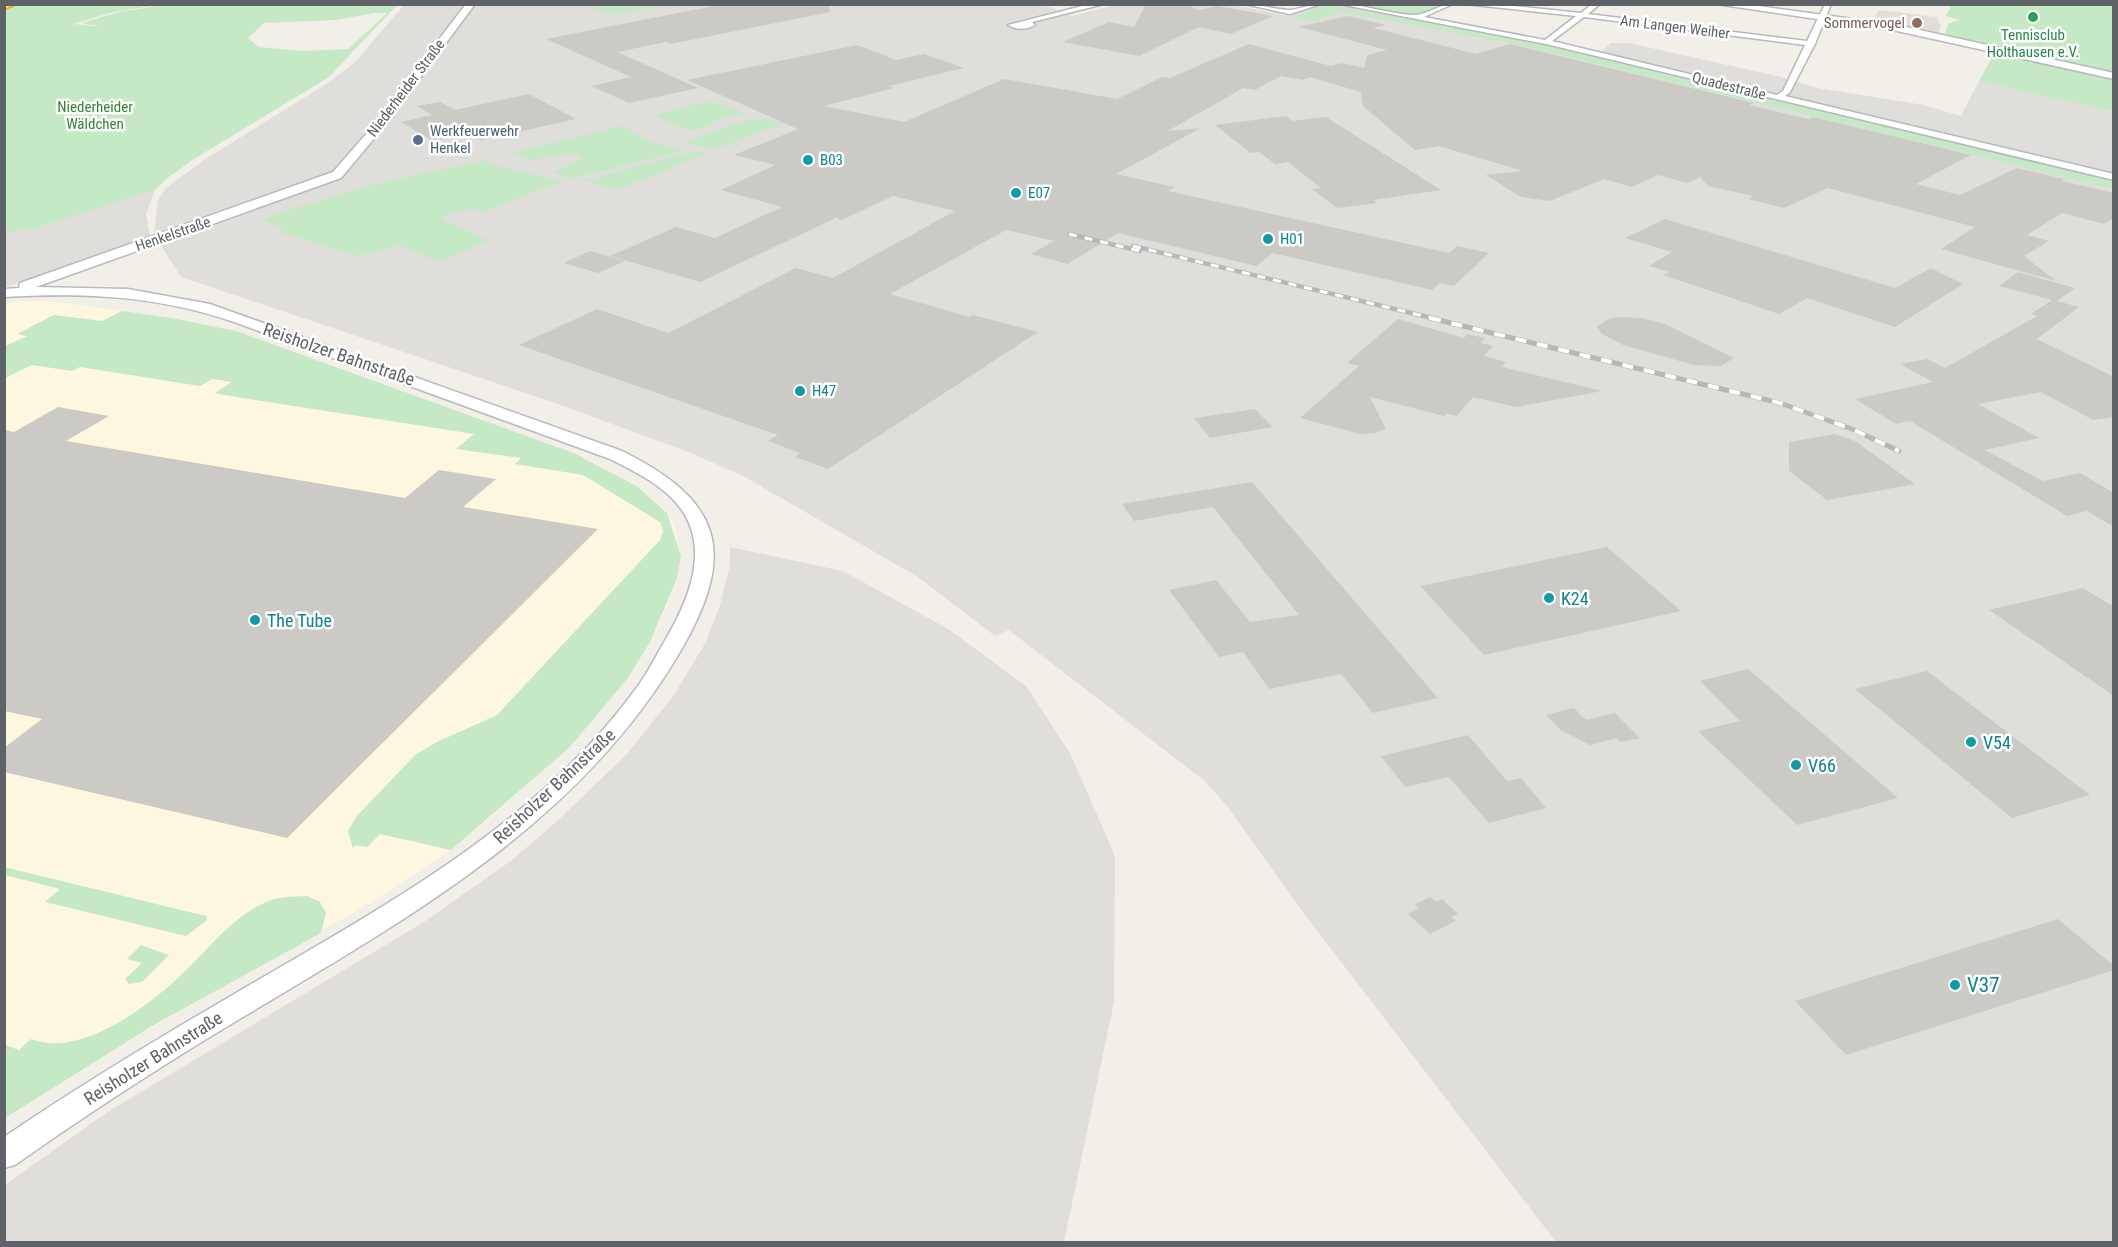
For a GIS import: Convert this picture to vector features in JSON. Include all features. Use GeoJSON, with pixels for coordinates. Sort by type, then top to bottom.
{"type":"FeatureCollection","features":[{"type":"Feature","properties":{"kind":"highway"},"geometry":{"type":"LineString","coordinates":[[4,5],[9,4]]}},
{"type":"Feature","properties":{"kind":"street","name":"Niederheider Straße"},"geometry":{"type":"LineString","coordinates":[[341,172],[471,4]]}},
{"type":"Feature","properties":{"kind":"street"},"geometry":{"type":"LineString","coordinates":[[1029,22],[1101,4]]}},
{"type":"Feature","properties":{"kind":"street"},"geometry":{"type":"LineString","coordinates":[[1247,4],[1294,12],[1318,4]]}},
{"type":"Feature","properties":{"kind":"street","name":"Quadestraße"},"geometry":{"type":"LineString","coordinates":[[1342,4],[1546,42],[2114,177]]}},
{"type":"Feature","properties":{"kind":"street"},"geometry":{"type":"LineString","coordinates":[[1416,18],[1450,4]]}},
{"type":"Feature","properties":{"kind":"street","name":"Am Langen Weiher"},"geometry":{"type":"LineString","coordinates":[[1468,4],[1583,15],[1810,44]]}},
{"type":"Feature","properties":{"kind":"street"},"geometry":{"type":"LineString","coordinates":[[1546,42],[1597,4]]}},
{"type":"Feature","properties":{"kind":"street"},"geometry":{"type":"LineString","coordinates":[[1720,4],[1823,17],[1955,39],[2114,76]]}},
{"type":"Feature","properties":{"kind":"street"},"geometry":{"type":"LineString","coordinates":[[1778,98],[1784,95],[1828,4]]}},
{"type":"Feature","properties":{"kind":"street","name":"Henkelstraße"},"geometry":{"type":"LineString","coordinates":[[6,293],[326,180],[341,172]]}},
{"type":"Feature","properties":{"kind":"street"},"geometry":{"type":"LineString","coordinates":[[72,268],[52,281],[72,290]]}},
{"type":"Feature","properties":{"kind":"street","name":"Reisholzer Bahnstraße"},"geometry":{"type":"LineString","coordinates":[[4,1155],[133,1070],[407,904],[480,853],[538,806],[598,750],[653,682],[670,656],[691,611],[701,581],[706,555],[702,531],[691,508],[678,495],[644,470],[603,449],[197,305],[143,295],[72,290],[6,293]]}},
{"type":"Feature","properties":{"kind":"shaded area"},"geometry":{"type":"Polygon","coordinates":[[[1041,4],[1072,16],[1115,5],[1227,4],[1290,16],[1320,5],[1338,5],[1539,42],[1587,54],[1601,52],[1611,43],[1629,43],[1781,77],[1817,88],[1924,105],[1961,116],[1979,81],[2113,112],[2113,1242],[1556,1242],[1305,915],[1227,806],[1206,782],[1009,630],[995,636],[918,577],[743,476],[691,453],[561,405],[181,277],[154,235],[158,200],[167,187],[204,160],[331,81],[355,62],[404,5],[1041,4]]]}},
{"type":"Feature","properties":{"kind":"shaded area","name":"Sommervogel"},"geometry":{"type":"Polygon","coordinates":[[[1878,10],[1937,17],[1941,27],[1938,34],[1893,25],[1894,21],[1874,19],[1878,10]]]}},
{"type":"Feature","properties":{"kind":"shaded area"},"geometry":{"type":"Polygon","coordinates":[[[155,190],[146,214],[151,240],[5,287],[4,233],[34,229],[155,190]]]}},
{"type":"Feature","properties":{"kind":"shaded area"},"geometry":{"type":"Polygon","coordinates":[[[18,301],[49,301],[172,318],[236,331],[574,453],[638,487],[659,504],[667,513],[675,529],[681,556],[677,578],[658,626],[627,679],[569,748],[484,823],[451,850],[365,906],[61,1079],[5,1117],[5,305],[18,301]]]}},
{"type":"Feature","properties":{"kind":"shaded area"},"geometry":{"type":"Polygon","coordinates":[[[730,547],[843,571],[948,629],[1026,686],[1070,753],[1115,856],[1114,1002],[1064,1242],[5,1242],[5,1185],[106,1113],[424,922],[512,860],[556,822],[627,754],[674,695],[706,642],[720,605],[730,565],[730,547]]]}},
{"type":"Feature","properties":{"kind":"green space","name":"Niederheider Wäldchen"},"geometry":{"type":"Polygon","coordinates":[[[30,4],[158,5],[113,12],[73,24],[104,27],[81,23],[119,12],[163,5],[397,5],[329,77],[194,159],[155,190],[34,229],[5,233],[4,8],[30,4]],[[387,13],[335,20],[264,23],[248,38],[259,47],[304,51],[348,49],[387,13]]]}},
{"type":"Feature","properties":{"kind":"green space"},"geometry":{"type":"Polygon","coordinates":[[[636,5],[628,7],[663,5],[611,15],[603,12],[605,10],[593,11],[596,6],[636,5]]]}},
{"type":"Feature","properties":{"kind":"green space"},"geometry":{"type":"Polygon","coordinates":[[[1326,5],[1525,40],[2113,180],[2113,189],[1511,43],[1341,12],[1312,21],[1293,17],[1326,5]]]}},
{"type":"Feature","properties":{"kind":"green space"},"geometry":{"type":"Polygon","coordinates":[[[1351,5],[1448,5],[1416,17],[1351,5]]]}},
{"type":"Feature","properties":{"kind":"green space"},"geometry":{"type":"Polygon","coordinates":[[[1952,5],[2113,5],[2113,73],[1945,35],[1948,24],[1960,20],[1946,16],[1952,5]]]}},
{"type":"Feature","properties":{"kind":"green space"},"geometry":{"type":"Polygon","coordinates":[[[1995,52],[2113,79],[2113,112],[1979,81],[1995,52]]]}},
{"type":"Feature","properties":{"kind":"green space"},"geometry":{"type":"Polygon","coordinates":[[[708,101],[728,106],[743,114],[714,121],[697,130],[683,129],[653,115],[708,101]]]}},
{"type":"Feature","properties":{"kind":"green space"},"geometry":{"type":"Polygon","coordinates":[[[765,118],[783,123],[716,149],[684,143],[737,122],[765,118]]]}},
{"type":"Feature","properties":{"kind":"green space"},"geometry":{"type":"Polygon","coordinates":[[[622,126],[654,143],[687,150],[570,179],[554,172],[582,158],[575,153],[532,160],[511,153],[622,126]]]}},
{"type":"Feature","properties":{"kind":"green space"},"geometry":{"type":"Polygon","coordinates":[[[695,151],[706,154],[618,190],[583,181],[695,151]]]}},
{"type":"Feature","properties":{"kind":"green space"},"geometry":{"type":"Polygon","coordinates":[[[484,160],[497,166],[563,181],[484,212],[472,208],[438,218],[489,241],[438,262],[399,245],[358,256],[282,233],[284,231],[261,219],[363,187],[484,160]]]}},
{"type":"Feature","properties":{"kind":"green space"},"geometry":{"type":"Polygon","coordinates":[[[122,311],[236,331],[574,453],[638,487],[667,513],[681,556],[677,578],[650,642],[627,679],[569,748],[451,850],[380,834],[367,847],[356,845],[353,848],[348,831],[356,817],[415,755],[437,742],[497,715],[660,540],[663,531],[660,522],[583,475],[515,464],[521,458],[456,449],[474,434],[218,394],[215,393],[232,382],[212,379],[200,386],[80,367],[72,371],[32,365],[5,378],[5,346],[27,336],[17,334],[54,315],[102,321],[122,311]]]}},
{"type":"Feature","properties":{"kind":"green space"},"geometry":{"type":"Polygon","coordinates":[[[4,867],[206,916],[207,920],[186,936],[45,902],[60,889],[5,875],[4,867]]]}},
{"type":"Feature","properties":{"kind":"green space"},"geometry":{"type":"Polygon","coordinates":[[[307,896],[320,902],[326,913],[321,933],[152,1026],[5,1118],[5,1045],[19,1050],[31,1039],[50,1043],[70,1042],[111,1027],[166,989],[228,928],[250,911],[262,904],[284,897],[307,896]]]}},
{"type":"Feature","properties":{"kind":"green space"},"geometry":{"type":"Polygon","coordinates":[[[141,945],[169,955],[142,982],[129,984],[125,979],[142,963],[127,959],[141,945]]]}},
{"type":"Feature","properties":{"kind":"building"},"geometry":{"type":"Polygon","coordinates":[[[724,4],[829,4],[830,12],[671,44],[666,42],[617,52],[698,88],[629,103],[591,86],[631,77],[546,39],[724,4]]]}},
{"type":"Feature","properties":{"kind":"building"},"geometry":{"type":"Polygon","coordinates":[[[1146,4],[1185,4],[1199,10],[1217,6],[1273,16],[1231,34],[1199,27],[1139,56],[1063,42],[1109,22],[1134,27],[1146,4]]]}},
{"type":"Feature","properties":{"kind":"building"},"geometry":{"type":"Polygon","coordinates":[[[1348,16],[1386,25],[1373,28],[1476,54],[1510,44],[1754,103],[1749,105],[1808,119],[1813,117],[1971,155],[1916,184],[1960,195],[2017,168],[2064,179],[2062,181],[2114,193],[2114,218],[2104,224],[2062,213],[2027,235],[2049,241],[2024,256],[2056,281],[1941,249],[1975,227],[1828,188],[1784,208],[1748,199],[1753,196],[1708,186],[1700,177],[1687,183],[1658,175],[1632,187],[1604,179],[1550,201],[1521,197],[1486,175],[1523,171],[1439,146],[1415,150],[1363,106],[1361,92],[1310,77],[1303,80],[1281,76],[1255,90],[1243,88],[1168,131],[1201,128],[1116,174],[1175,187],[1168,191],[1449,253],[1457,246],[1489,253],[1454,286],[1440,283],[1432,290],[1273,253],[1256,266],[1118,233],[1068,264],[1031,254],[1054,241],[1006,230],[890,294],[969,317],[973,315],[1038,332],[828,469],[795,457],[800,453],[768,441],[778,435],[519,345],[597,309],[668,333],[796,268],[833,278],[955,211],[893,196],[840,221],[838,217],[700,282],[610,256],[676,227],[715,238],[782,207],[721,190],[775,165],[734,155],[798,129],[687,80],[857,45],[896,60],[924,54],[964,68],[889,86],[894,88],[824,106],[904,122],[1004,79],[1117,99],[1162,77],[1170,78],[1249,44],[1331,66],[1341,63],[1364,68],[1367,55],[1387,50],[1299,27],[1348,16]]]}},
{"type":"Feature","properties":{"kind":"building"},"geometry":{"type":"Polygon","coordinates":[[[529,94],[576,119],[481,140],[469,133],[433,141],[401,122],[432,115],[417,106],[440,102],[455,110],[529,94]]]}},
{"type":"Feature","properties":{"kind":"building"},"geometry":{"type":"Polygon","coordinates":[[[1286,116],[1293,121],[1326,117],[1441,190],[1373,200],[1378,203],[1337,208],[1312,189],[1321,188],[1288,162],[1275,164],[1259,152],[1251,153],[1215,125],[1286,116]]]}},
{"type":"Feature","properties":{"kind":"building"},"geometry":{"type":"Polygon","coordinates":[[[1665,219],[1895,288],[1931,268],[1963,284],[1895,327],[1807,298],[1779,314],[1663,275],[1670,272],[1649,266],[1672,252],[1625,238],[1665,219]]]}},
{"type":"Feature","properties":{"kind":"building"},"geometry":{"type":"Polygon","coordinates":[[[590,251],[625,261],[598,273],[564,263],[590,251]]]}},
{"type":"Feature","properties":{"kind":"building"},"geometry":{"type":"Polygon","coordinates":[[[2018,272],[2075,288],[2057,301],[2079,307],[2037,339],[2114,377],[2114,417],[2093,420],[2041,392],[1978,404],[2039,438],[1985,450],[2043,481],[2080,473],[2114,493],[2114,527],[2087,511],[2067,516],[1910,421],[1896,424],[1855,399],[1933,382],[1900,364],[1927,359],[1945,368],[2037,316],[2031,314],[2052,300],[1999,286],[2018,272]]]}},
{"type":"Feature","properties":{"kind":"building"},"geometry":{"type":"Polygon","coordinates":[[[1642,318],[1665,324],[1734,358],[1721,366],[1694,365],[1623,345],[1602,334],[1597,327],[1608,319],[1642,318]]]}},
{"type":"Feature","properties":{"kind":"building"},"geometry":{"type":"Polygon","coordinates":[[[1398,319],[1464,338],[1467,334],[1485,338],[1481,343],[1493,346],[1484,356],[1506,362],[1502,367],[1602,391],[1516,407],[1473,397],[1457,416],[1447,414],[1444,416],[1370,397],[1386,429],[1375,433],[1361,434],[1300,418],[1359,366],[1347,363],[1398,319]]]}},
{"type":"Feature","properties":{"kind":"building","name":"The Tube"},"geometry":{"type":"Polygon","coordinates":[[[58,407],[109,416],[66,441],[405,498],[439,470],[496,479],[463,507],[598,529],[287,838],[4,772],[4,748],[42,719],[4,711],[4,430],[14,432],[58,407]]]}},
{"type":"Feature","properties":{"kind":"building"},"geometry":{"type":"Polygon","coordinates":[[[1255,409],[1273,427],[1210,438],[1194,418],[1255,409]]]}},
{"type":"Feature","properties":{"kind":"building"},"geometry":{"type":"Polygon","coordinates":[[[1835,434],[1855,441],[1915,484],[1827,500],[1789,471],[1789,442],[1835,434]]]}},
{"type":"Feature","properties":{"kind":"building"},"geometry":{"type":"Polygon","coordinates":[[[1252,482],[1438,698],[1373,713],[1341,674],[1269,689],[1243,652],[1219,657],[1169,590],[1216,580],[1250,622],[1299,615],[1213,507],[1134,521],[1122,504],[1252,482]]]}},
{"type":"Feature","properties":{"kind":"building","name":"K24"},"geometry":{"type":"Polygon","coordinates":[[[1607,547],[1681,611],[1484,655],[1420,586],[1607,547]]]}},
{"type":"Feature","properties":{"kind":"building"},"geometry":{"type":"Polygon","coordinates":[[[2083,588],[2114,607],[2114,696],[1989,610],[2083,588]]]}},
{"type":"Feature","properties":{"kind":"building","name":"V66"},"geometry":{"type":"Polygon","coordinates":[[[1748,669],[1898,798],[1797,825],[1698,731],[1740,721],[1700,681],[1748,669]]]}},
{"type":"Feature","properties":{"kind":"building","name":"V54"},"geometry":{"type":"Polygon","coordinates":[[[1927,671],[2090,795],[2012,818],[1855,689],[1927,671]]]}},
{"type":"Feature","properties":{"kind":"building"},"geometry":{"type":"Polygon","coordinates":[[[1574,708],[1586,720],[1615,713],[1640,738],[1621,742],[1617,738],[1590,745],[1561,730],[1546,715],[1574,708]]]}},
{"type":"Feature","properties":{"kind":"building"},"geometry":{"type":"Polygon","coordinates":[[[1468,735],[1507,781],[1521,778],[1546,808],[1489,823],[1449,777],[1405,787],[1381,756],[1468,735]]]}},
{"type":"Feature","properties":{"kind":"building"},"geometry":{"type":"Polygon","coordinates":[[[1430,897],[1436,902],[1442,899],[1458,914],[1451,917],[1456,921],[1430,934],[1408,914],[1419,908],[1415,904],[1430,897]]]}},
{"type":"Feature","properties":{"kind":"building","name":"V37"},"geometry":{"type":"Polygon","coordinates":[[[2058,919],[2114,966],[2114,970],[1846,1055],[1795,1001],[2058,919]]]}},
{"type":"Feature","properties":{"kind":"railway"},"geometry":{"type":"LineString","coordinates":[[1069,234],[1140,251]]}},
{"type":"Feature","properties":{"kind":"railway"},"geometry":{"type":"LineString","coordinates":[[1133,246],[1436,319]]}},
{"type":"Feature","properties":{"kind":"railway"},"geometry":{"type":"LineString","coordinates":[[1430,318],[1780,403],[1852,429],[1899,451]]}},
{"type":"Feature","properties":{"kind":"place","name":"Tennisclub Holthausen e.V."},"geometry":{"type":"Point","coordinates":[2033,17]}},
{"type":"Feature","properties":{"kind":"place","name":"Sommervogel"},"geometry":{"type":"Point","coordinates":[1917,23]}},
{"type":"Feature","properties":{"kind":"place","name":"Werkfeuerwehr Henkel"},"geometry":{"type":"Point","coordinates":[418,140]}},
{"type":"Feature","properties":{"kind":"place","name":"B03"},"geometry":{"type":"Point","coordinates":[808,160]}},
{"type":"Feature","properties":{"kind":"place","name":"E07"},"geometry":{"type":"Point","coordinates":[1016,193]}},
{"type":"Feature","properties":{"kind":"place","name":"H01"},"geometry":{"type":"Point","coordinates":[1268,239]}},
{"type":"Feature","properties":{"kind":"place","name":"H47"},"geometry":{"type":"Point","coordinates":[800,391]}},
{"type":"Feature","properties":{"kind":"place","name":"K24"},"geometry":{"type":"Point","coordinates":[1549,598]}},
{"type":"Feature","properties":{"kind":"place","name":"The Tube"},"geometry":{"type":"Point","coordinates":[255,620]}},
{"type":"Feature","properties":{"kind":"place","name":"V54"},"geometry":{"type":"Point","coordinates":[1971,742]}},
{"type":"Feature","properties":{"kind":"place","name":"V66"},"geometry":{"type":"Point","coordinates":[1796,765]}},
{"type":"Feature","properties":{"kind":"place","name":"V37"},"geometry":{"type":"Point","coordinates":[1955,985]}}]}
